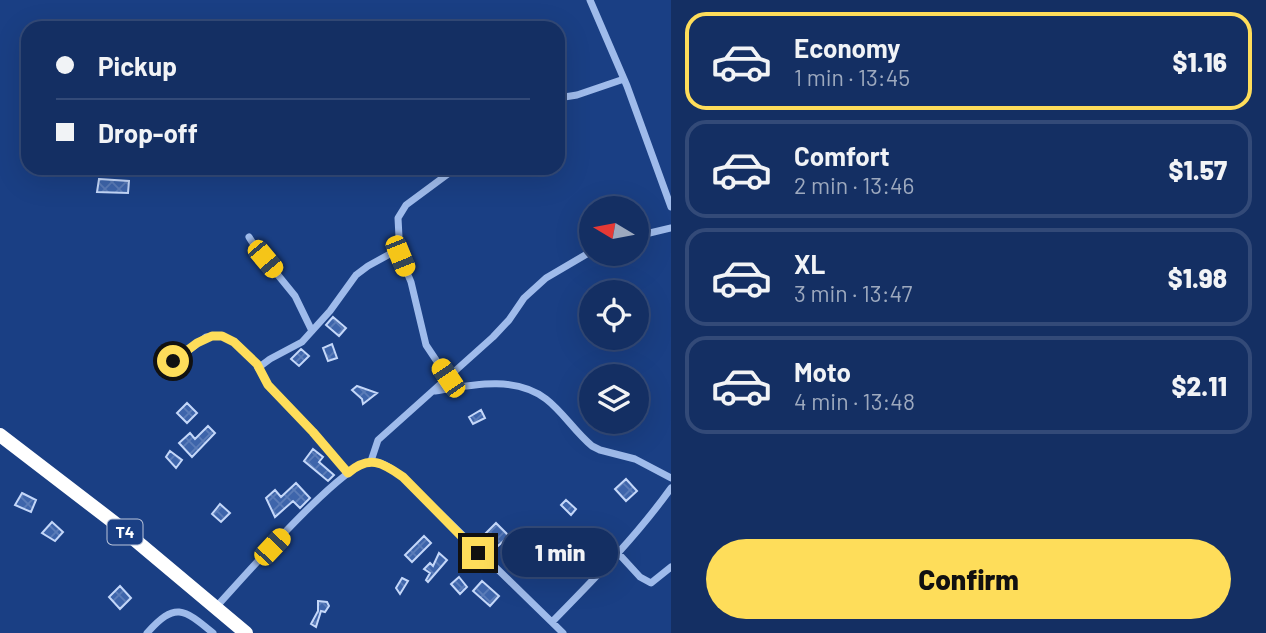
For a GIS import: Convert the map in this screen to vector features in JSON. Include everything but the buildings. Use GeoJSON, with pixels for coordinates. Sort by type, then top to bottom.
{"type":"FeatureCollection","features":[{"type":"Feature","properties":{"kind":"highway","name":"T4"},"geometry":{"type":"LineString","coordinates":[[0,435],[116,524],[246,633]]}},
{"type":"Feature","properties":{"kind":"street"},"geometry":{"type":"LineString","coordinates":[[590,0],[624,79],[671,207]]}},
{"type":"Feature","properties":{"kind":"street"},"geometry":{"type":"LineString","coordinates":[[565,97],[624,79]]}},
{"type":"Feature","properties":{"kind":"street"},"geometry":{"type":"LineString","coordinates":[[447,175],[406,205],[398,218],[399,249],[411,282],[426,345],[448,378]]}},
{"type":"Feature","properties":{"kind":"street"},"geometry":{"type":"LineString","coordinates":[[649,233],[671,228]]}},
{"type":"Feature","properties":{"kind":"street"},"geometry":{"type":"LineString","coordinates":[[249,237],[295,296],[312,331]]}},
{"type":"Feature","properties":{"kind":"street"},"geometry":{"type":"LineString","coordinates":[[258,368],[302,342],[337,303],[356,275],[399,249]]}},
{"type":"Feature","properties":{"kind":"street"},"geometry":{"type":"LineString","coordinates":[[371,461],[378,440],[435,391],[509,320],[524,298],[547,278],[579,259]]}},
{"type":"Feature","properties":{"kind":"street"},"geometry":{"type":"LineString","coordinates":[[162,371],[197,343],[217,335],[234,342],[247,352],[268,385],[348,473]]}},
{"type":"Feature","properties":{"kind":"street"},"geometry":{"type":"LineString","coordinates":[[435,391],[488,384],[526,388],[545,398],[592,446],[635,459],[671,478]]}},
{"type":"Feature","properties":{"kind":"street"},"geometry":{"type":"LineString","coordinates":[[216,607],[302,515],[348,473],[371,461],[390,467],[403,477],[563,633]]}},
{"type":"Feature","properties":{"kind":"street"},"geometry":{"type":"LineString","coordinates":[[552,622],[659,507],[671,488]]}},
{"type":"Feature","properties":{"kind":"street"},"geometry":{"type":"LineString","coordinates":[[618,553],[640,577],[651,583],[671,567]]}},
{"type":"Feature","properties":{"kind":"street"},"geometry":{"type":"LineString","coordinates":[[147,633],[166,614],[181,611],[190,614],[213,633]]}},
{"type":"Feature","properties":{"kind":"route"},"geometry":{"type":"LineString","coordinates":[[173,361],[197,343],[212,336],[222,336],[234,342],[247,352],[268,385],[348,473],[371,461],[390,467],[478,553]]}}]}
